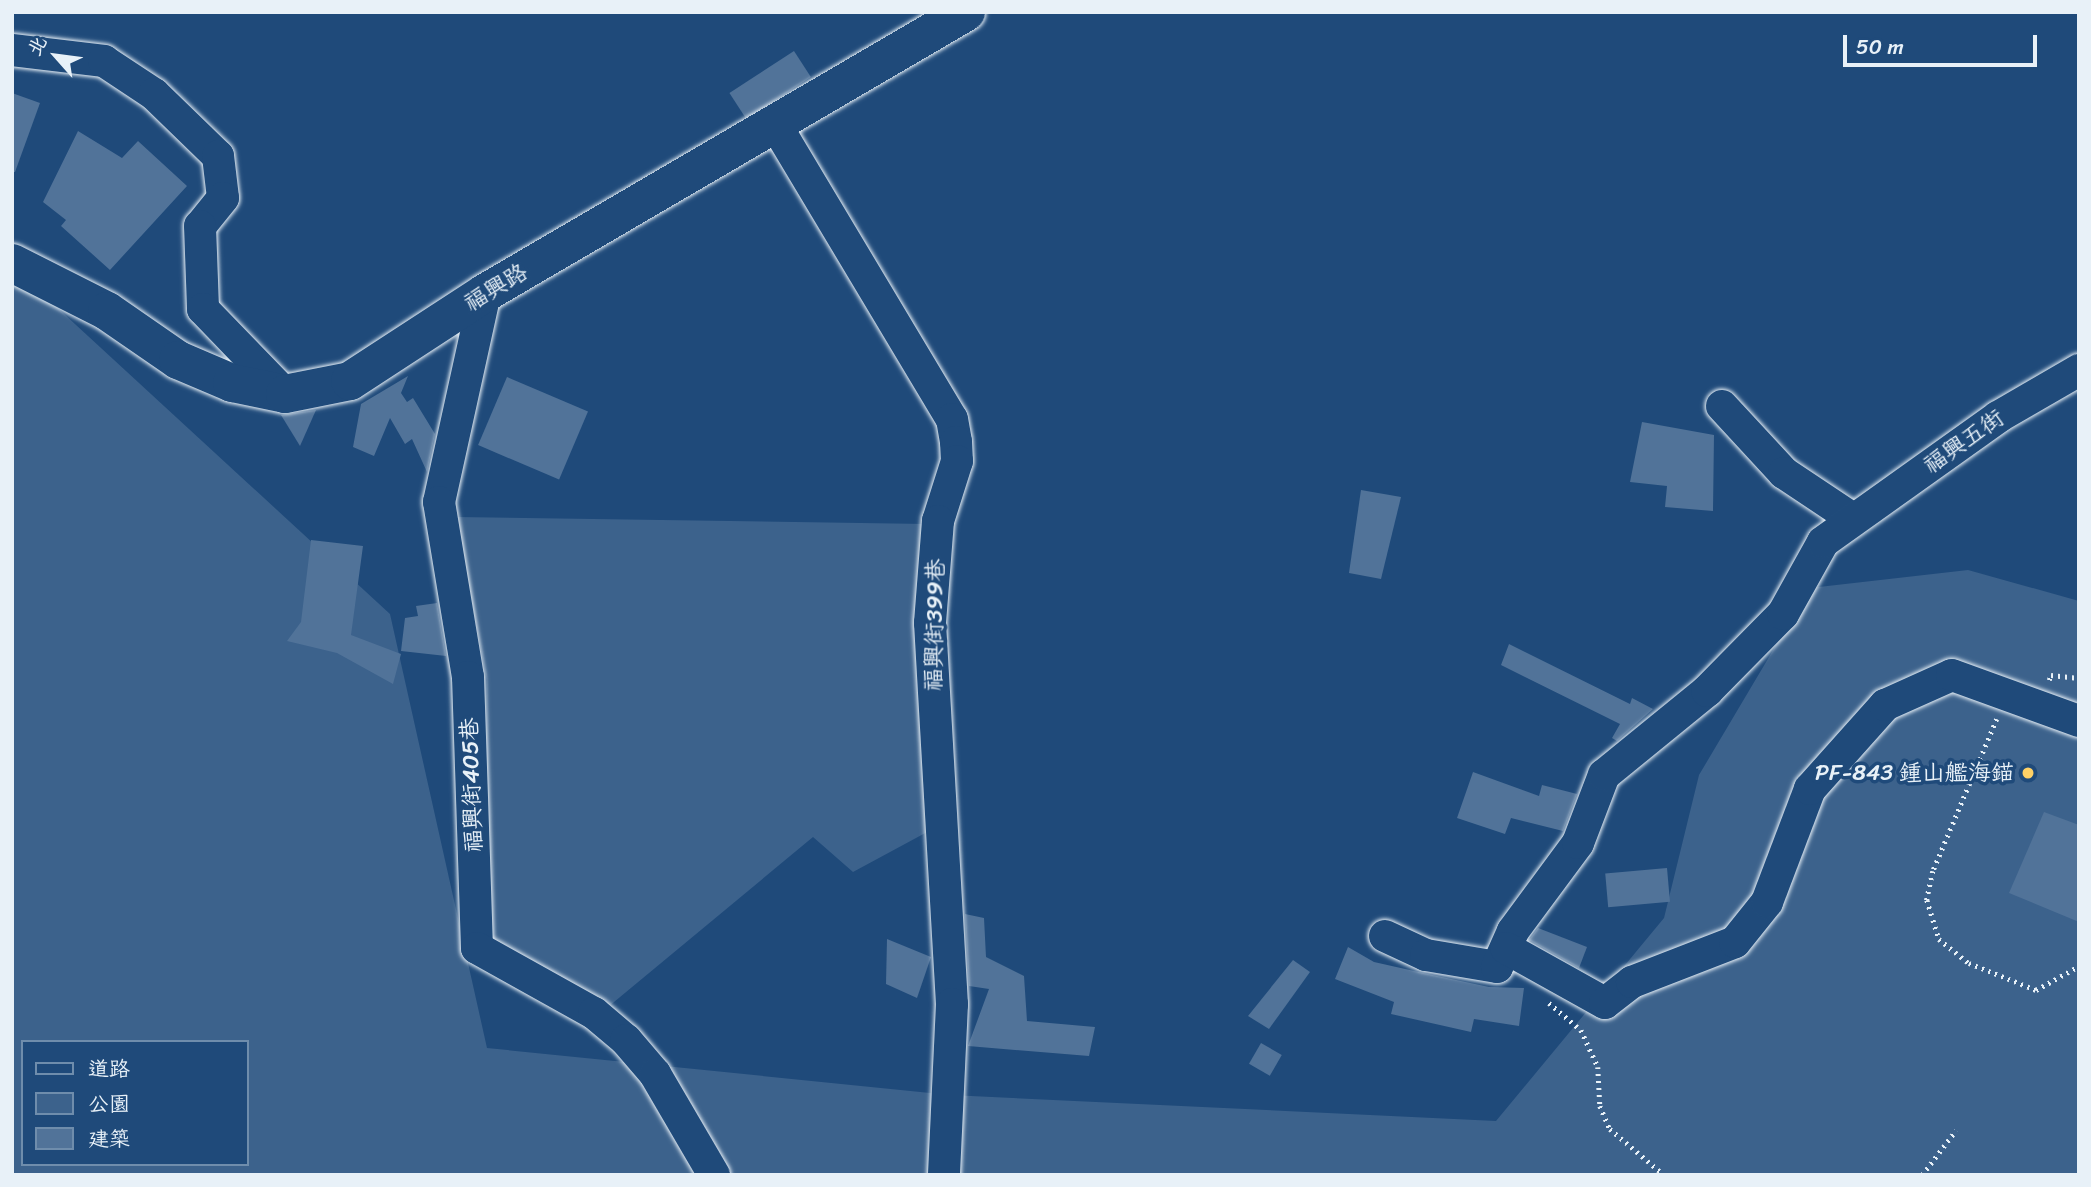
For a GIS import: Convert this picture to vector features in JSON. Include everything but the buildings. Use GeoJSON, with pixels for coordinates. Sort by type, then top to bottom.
{"type":"FeatureCollection","features":[{"type":"Feature","properties":{"kind":"street","name":"福興路"},"geometry":{"type":"LineString","coordinates":[[12,263],[107,311],[178,360],[232,383],[285,394],[350,381],[485,293],[777,127],[966,12]]}},
{"type":"Feature","properties":{"kind":"street"},"geometry":{"type":"LineString","coordinates":[[12,50],[104,61],[154,94],[219,156],[223,198],[200,226],[203,309],[285,394]]}},
{"type":"Feature","properties":{"kind":"street","name":"福興街399巷"},"geometry":{"type":"LineString","coordinates":[[777,127],[952,419],[956,442],[957,461],[938,521],[930,623],[952,1004],[944,1175]]}},
{"type":"Feature","properties":{"kind":"street","name":"福興街405巷"},"geometry":{"type":"LineString","coordinates":[[485,293],[439,502],[468,677],[477,947],[594,1013],[626,1040],[655,1074],[714,1175]]}},
{"type":"Feature","properties":{"kind":"street","name":"福興五街"},"geometry":{"type":"LineString","coordinates":[[1385,936],[1426,955],[1497,967],[1506,948],[1578,843],[1604,775],[1707,691],[1783,614],[1823,542],[1998,417],[2079,370]]}},
{"type":"Feature","properties":{"kind":"street"},"geometry":{"type":"LineString","coordinates":[[1722,406],[1784,473],[1853,519]]}},
{"type":"Feature","properties":{"kind":"street"},"geometry":{"type":"LineString","coordinates":[[1506,948],[1605,1003],[1632,982],[1735,942],[1767,902],[1810,789],[1885,705],[1952,675],[2079,721]]}},
{"type":"Feature","properties":{"kind":"path"},"geometry":{"type":"LineString","coordinates":[[2049,680],[2051,675],[2079,678]]}},
{"type":"Feature","properties":{"kind":"path"},"geometry":{"type":"LineString","coordinates":[[2007,695],[1933,871],[1927,900],[1939,939],[1969,963],[2036,990],[2079,966]]}},
{"type":"Feature","properties":{"kind":"path"},"geometry":{"type":"LineString","coordinates":[[1542,968],[1552,1011],[1581,1030],[1598,1067],[1600,1106],[1610,1129],[1664,1175]]}},
{"type":"Feature","properties":{"kind":"path"},"geometry":{"type":"LineString","coordinates":[[1922,1175],[1956,1130]]}},
{"type":"Feature","properties":{"kind":"green space"},"geometry":{"type":"Polygon","coordinates":[[[12,266],[390,614],[487,1048],[950,1095],[1496,1121],[1664,918],[1699,775],[1810,588],[1968,570],[2079,601],[2079,1175],[12,1175],[12,266]]]}},
{"type":"Feature","properties":{"kind":"green space"},"geometry":{"type":"Polygon","coordinates":[[[456,517],[927,524],[929,831],[853,872],[813,837],[608,1007],[490,939],[485,927],[487,680],[456,517]]]}},
{"type":"Feature","properties":{"kind":"place","name":"PF-843 鍾山艦海錨"},"geometry":{"type":"Point","coordinates":[2028,773]}}]}
